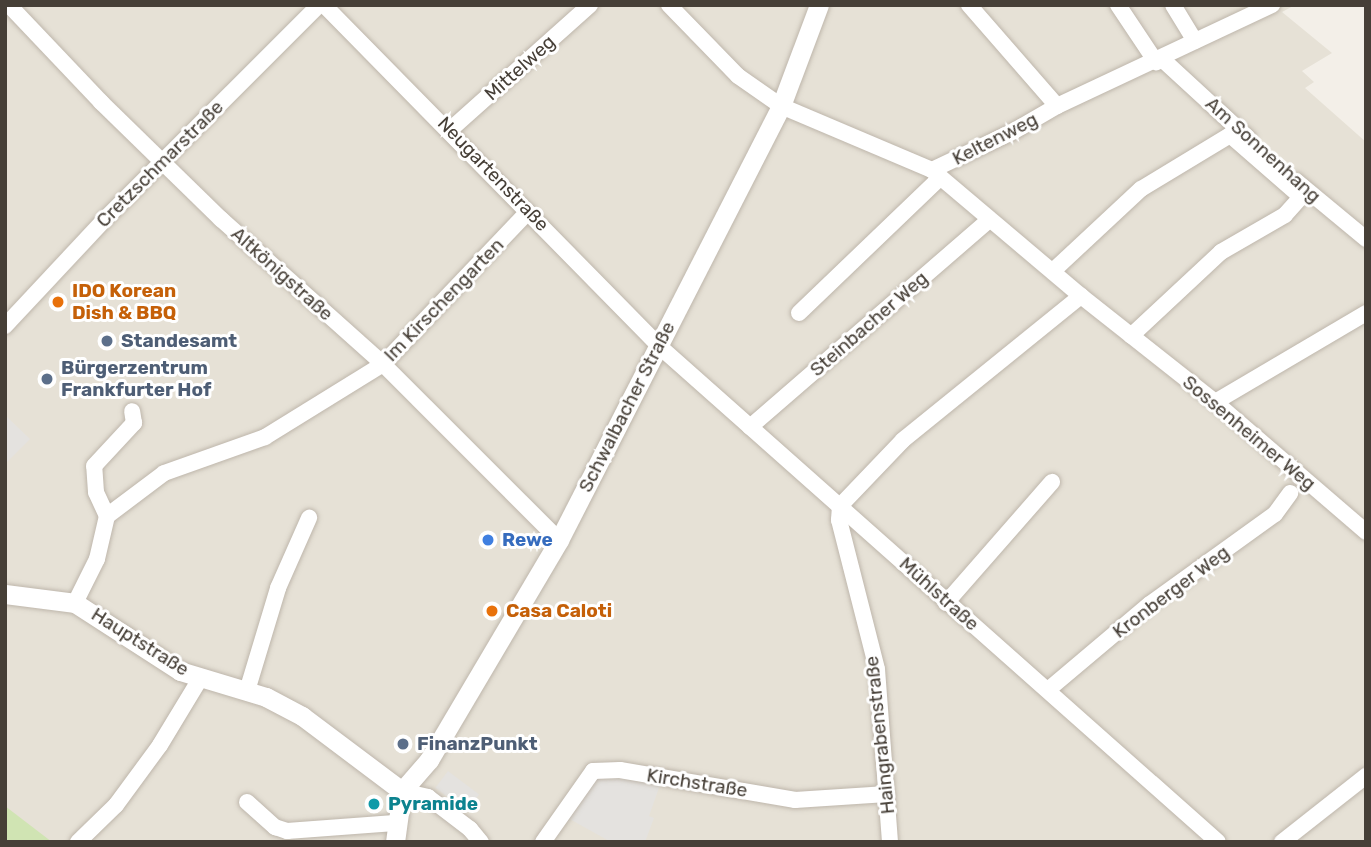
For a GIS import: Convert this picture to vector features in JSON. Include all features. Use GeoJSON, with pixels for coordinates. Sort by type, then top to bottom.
{"type":"FeatureCollection","features":[{"type":"Feature","properties":{"kind":"street","name":"Altkönigstraße"},"geometry":{"type":"LineString","coordinates":[[9,5],[163,161],[286,279],[383,364],[559,540]]}},
{"type":"Feature","properties":{"kind":"street","name":"Cretzschmarstraße"},"geometry":{"type":"LineString","coordinates":[[8,316],[322,5]]}},
{"type":"Feature","properties":{"kind":"street","name":"Neugartenstraße"},"geometry":{"type":"LineString","coordinates":[[322,5],[450,130],[659,346]]}},
{"type":"Feature","properties":{"kind":"street","name":"Mittelweg"},"geometry":{"type":"LineString","coordinates":[[450,130],[590,5]]}},
{"type":"Feature","properties":{"kind":"street","name":"Sossenheimer Weg"},"geometry":{"type":"LineString","coordinates":[[669,5],[738,76],[781,106],[936,174],[1081,296],[1215,402],[1366,532]]}},
{"type":"Feature","properties":{"kind":"street","name":"Schwalbacher Straße"},"geometry":{"type":"LineString","coordinates":[[402,791],[429,760],[559,540],[781,106],[819,5]]}},
{"type":"Feature","properties":{"kind":"street","name":"Keltenweg"},"geometry":{"type":"LineString","coordinates":[[969,5],[1057,106]]}},
{"type":"Feature","properties":{"kind":"street"},"geometry":{"type":"LineString","coordinates":[[1118,5],[1159,61]]}},
{"type":"Feature","properties":{"kind":"street"},"geometry":{"type":"LineString","coordinates":[[1173,5],[1195,41]]}},
{"type":"Feature","properties":{"kind":"street","name":"Keltenweg"},"geometry":{"type":"LineString","coordinates":[[936,174],[1057,106],[1159,61],[1272,5]]}},
{"type":"Feature","properties":{"kind":"street","name":"Am Sonnenhang"},"geometry":{"type":"LineString","coordinates":[[1159,61],[1279,167],[1366,239]]}},
{"type":"Feature","properties":{"kind":"street"},"geometry":{"type":"LineString","coordinates":[[1053,271],[1141,189],[1230,135],[1301,197],[1285,215],[1221,252],[1131,336]]}},
{"type":"Feature","properties":{"kind":"street"},"geometry":{"type":"LineString","coordinates":[[799,313],[936,174]]}},
{"type":"Feature","properties":{"kind":"street","name":"Im Kirschengarten"},"geometry":{"type":"LineString","coordinates":[[107,516],[164,473],[265,437],[383,364],[528,212]]}},
{"type":"Feature","properties":{"kind":"street","name":"Steinbacher Weg"},"geometry":{"type":"LineString","coordinates":[[750,427],[989,220]]}},
{"type":"Feature","properties":{"kind":"street"},"geometry":{"type":"LineString","coordinates":[[840,506],[903,440],[1081,296]]}},
{"type":"Feature","properties":{"kind":"street"},"geometry":{"type":"LineString","coordinates":[[1215,402],[1362,321]]}},
{"type":"Feature","properties":{"kind":"street","name":"Mühlstraße"},"geometry":{"type":"LineString","coordinates":[[659,346],[946,603],[1049,689],[1218,842]]}},
{"type":"Feature","properties":{"kind":"street"},"geometry":{"type":"LineString","coordinates":[[75,603],[97,559],[107,516],[96,492],[94,466],[134,423],[132,411]]}},
{"type":"Feature","properties":{"kind":"street"},"geometry":{"type":"LineString","coordinates":[[946,603],[1052,482]]}},
{"type":"Feature","properties":{"kind":"street","name":"Kronberger Weg"},"geometry":{"type":"LineString","coordinates":[[1049,689],[1150,604],[1275,514],[1290,493]]}},
{"type":"Feature","properties":{"kind":"street","name":"Haingrabenstraße"},"geometry":{"type":"LineString","coordinates":[[840,506],[839,520],[877,669],[890,842]]}},
{"type":"Feature","properties":{"kind":"street"},"geometry":{"type":"LineString","coordinates":[[247,691],[278,588],[310,519]]}},
{"type":"Feature","properties":{"kind":"street","name":"Hauptstraße"},"geometry":{"type":"LineString","coordinates":[[5,594],[75,603],[180,671],[266,696],[302,716],[402,791]]}},
{"type":"Feature","properties":{"kind":"street"},"geometry":{"type":"LineString","coordinates":[[78,842],[116,805],[160,745],[200,679]]}},
{"type":"Feature","properties":{"kind":"street","name":"Kirchstraße"},"geometry":{"type":"LineString","coordinates":[[543,842],[570,808],[593,771],[620,770],[655,780],[705,782],[795,800],[887,794]]}},
{"type":"Feature","properties":{"kind":"street"},"geometry":{"type":"LineString","coordinates":[[1282,842],[1366,776]]}},
{"type":"Feature","properties":{"kind":"street"},"geometry":{"type":"LineString","coordinates":[[247,802],[275,827],[287,831],[395,832],[402,791],[428,797],[470,829],[481,842]]}},
{"type":"Feature","properties":{"kind":"shaded area"},"geometry":{"type":"Polygon","coordinates":[[[5,5],[1295,5],[1282,12],[1332,53],[1302,71],[1314,82],[1305,88],[1366,142],[1366,842],[5,842],[5,5]]]}},
{"type":"Feature","properties":{"kind":"shaded area"},"geometry":{"type":"Polygon","coordinates":[[[5,415],[30,439],[5,464],[5,415]]]}},
{"type":"Feature","properties":{"kind":"shaded area"},"geometry":{"type":"Polygon","coordinates":[[[448,771],[479,794],[467,811],[435,788],[448,771]]]}},
{"type":"Feature","properties":{"kind":"shaded area"},"geometry":{"type":"Polygon","coordinates":[[[619,774],[660,785],[649,816],[654,818],[645,842],[611,842],[566,817],[594,777],[619,774]]]}},
{"type":"Feature","properties":{"kind":"green space"},"geometry":{"type":"Polygon","coordinates":[[[5,806],[52,842],[5,842],[5,806]]]}},
{"type":"Feature","properties":{"kind":"place","name":"IDO Korean Dish & BBQ"},"geometry":{"type":"Point","coordinates":[58,302]}},
{"type":"Feature","properties":{"kind":"place","name":"Standesamt"},"geometry":{"type":"Point","coordinates":[107,341]}},
{"type":"Feature","properties":{"kind":"place","name":"Bürgerzentrum Frankfurter Hof"},"geometry":{"type":"Point","coordinates":[47,379]}},
{"type":"Feature","properties":{"kind":"place","name":"Rewe"},"geometry":{"type":"Point","coordinates":[488,540]}},
{"type":"Feature","properties":{"kind":"place","name":"Casa Caloti"},"geometry":{"type":"Point","coordinates":[492,611]}},
{"type":"Feature","properties":{"kind":"place","name":"FinanzPunkt"},"geometry":{"type":"Point","coordinates":[403,744]}},
{"type":"Feature","properties":{"kind":"place","name":"Pyramide"},"geometry":{"type":"Point","coordinates":[374,804]}}]}
